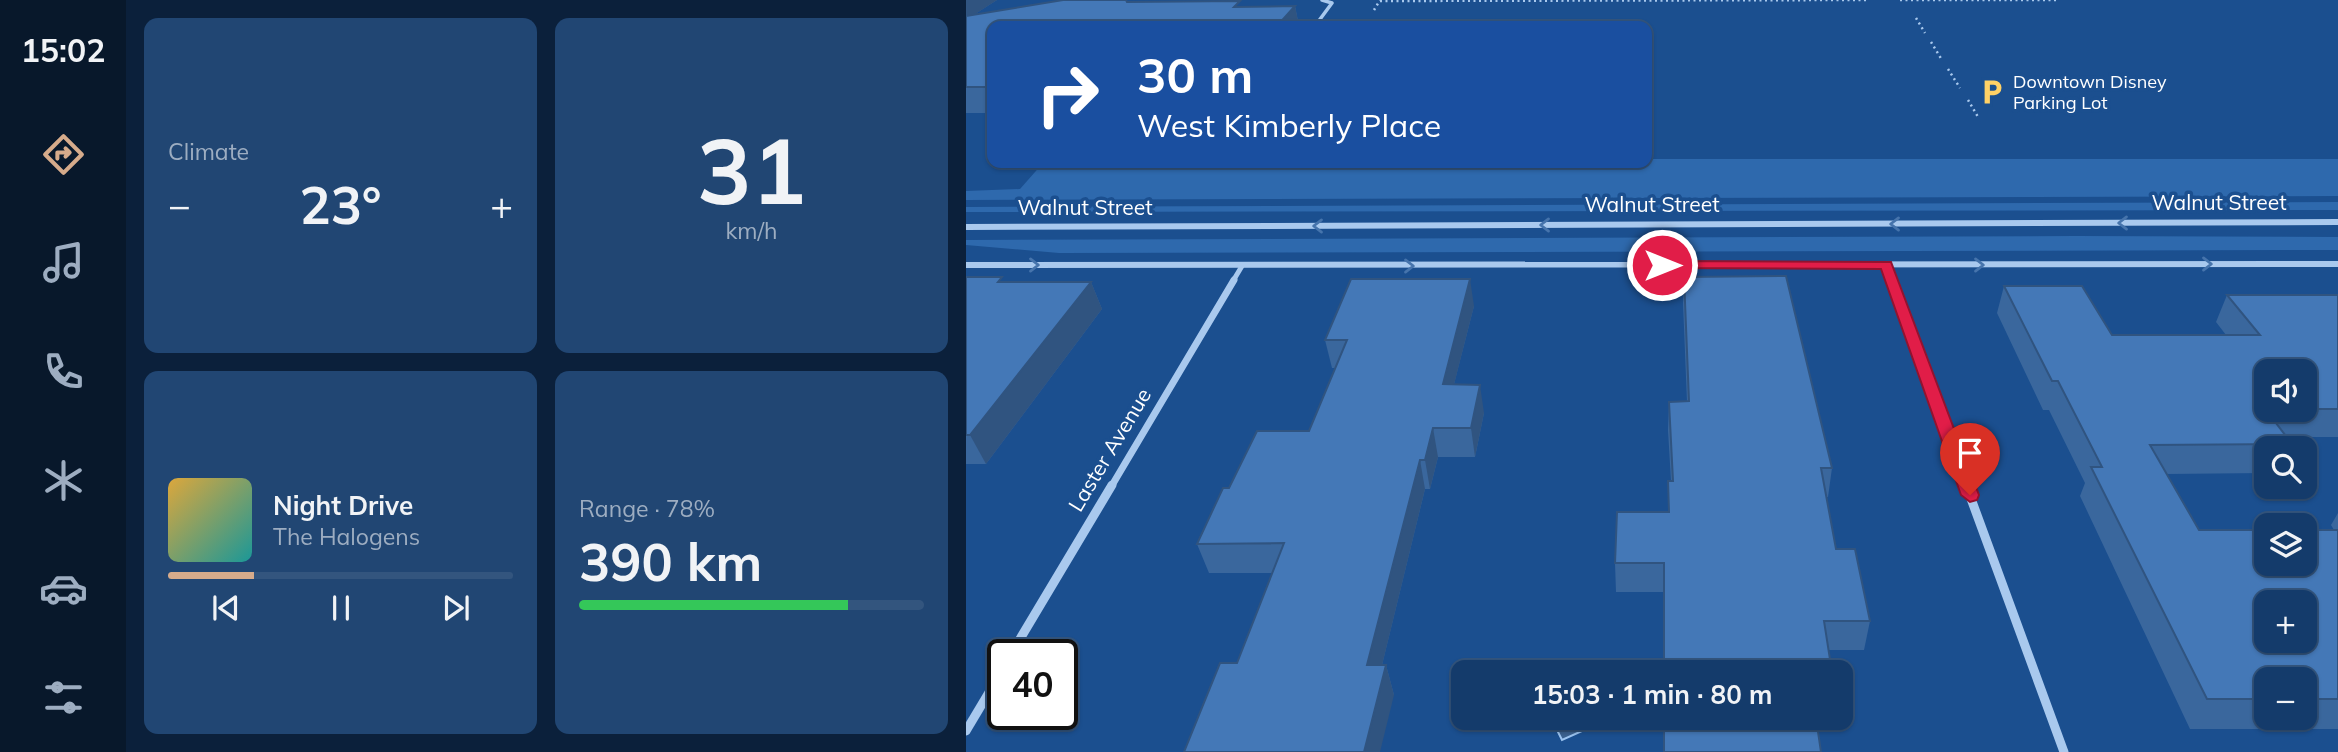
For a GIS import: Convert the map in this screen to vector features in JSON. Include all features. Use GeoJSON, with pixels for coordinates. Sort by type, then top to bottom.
{"type":"FeatureCollection","features":[{"type":"Feature","properties":{"kind":"street","name":"Walnut Street"},"geometry":{"type":"LineString","coordinates":[[966,227],[2338,222]]}},
{"type":"Feature","properties":{"kind":"street"},"geometry":{"type":"LineString","coordinates":[[966,265],[2338,264]]}},
{"type":"Feature","properties":{"kind":"street"},"geometry":{"type":"LineString","coordinates":[[1886,265],[2064,752]]}},
{"type":"Feature","properties":{"kind":"street","name":"Laster Avenue"},"geometry":{"type":"LineString","coordinates":[[1020,639],[1242,266]]}},
{"type":"Feature","properties":{"kind":"street"},"geometry":{"type":"LineString","coordinates":[[966,731],[987,696]]}},
{"type":"Feature","properties":{"kind":"lane"},"geometry":{"type":"LineString","coordinates":[[1319,21],[1332,3],[1322,0]]}},
{"type":"Feature","properties":{"kind":"path"},"geometry":{"type":"LineString","coordinates":[[1374,10],[1380,0],[1868,0]]}},
{"type":"Feature","properties":{"kind":"path"},"geometry":{"type":"LineString","coordinates":[[1903,0],[2059,0]]}},
{"type":"Feature","properties":{"kind":"path"},"geometry":{"type":"LineString","coordinates":[[1903,0],[1910,9]]}},
{"type":"Feature","properties":{"kind":"path"},"geometry":{"type":"LineString","coordinates":[[1916,18],[1925,33]]}},
{"type":"Feature","properties":{"kind":"path"},"geometry":{"type":"LineString","coordinates":[[1931,42],[1942,60]]}},
{"type":"Feature","properties":{"kind":"path"},"geometry":{"type":"LineString","coordinates":[[1948,69],[1960,88]]}},
{"type":"Feature","properties":{"kind":"path"},"geometry":{"type":"LineString","coordinates":[[1968,100],[1978,117]]}},
{"type":"Feature","properties":{"kind":"shaded area"},"geometry":{"type":"Polygon","coordinates":[[[1652,159],[2338,159],[2338,196],[966,200],[966,191],[1020,189],[1039,168],[1652,168],[1652,159]]]}},
{"type":"Feature","properties":{"kind":"shaded area"},"geometry":{"type":"Polygon","coordinates":[[[2338,202],[2338,210],[966,212],[966,207],[2338,202]]]}},
{"type":"Feature","properties":{"kind":"shaded area"},"geometry":{"type":"Polygon","coordinates":[[[2338,237],[2338,250],[1059,253],[966,245],[966,240],[2338,237]]]}},
{"type":"Feature","properties":{"kind":"shaded area"},"geometry":{"type":"Polygon","coordinates":[[[1557,730],[1584,730],[1562,740],[1557,730]]]}},
{"type":"Feature","properties":{"kind":"building"},"geometry":{"type":"Polygon","coordinates":[[[1063,0],[1240,1],[1234,7],[1295,6],[1282,21],[987,21],[987,87],[966,87],[966,16],[1063,0]]]}},
{"type":"Feature","properties":{"kind":"building"},"geometry":{"type":"Polygon","coordinates":[[[1786,276],[1832,468],[1821,468],[1836,549],[1855,549],[1870,621],[1824,621],[1830,660],[1664,660],[1664,563],[1615,563],[1617,512],[1669,512],[1668,481],[1673,481],[1669,402],[1689,401],[1684,277],[1786,276]]]}},
{"type":"Feature","properties":{"kind":"building"},"geometry":{"type":"Polygon","coordinates":[[[966,277],[1002,277],[998,282],[1091,282],[970,435],[966,435],[966,277]]]}},
{"type":"Feature","properties":{"kind":"building"},"geometry":{"type":"Polygon","coordinates":[[[1351,279],[1470,279],[1443,384],[1480,385],[1471,428],[1433,428],[1425,460],[1420,460],[1367,665],[1386,665],[1364,752],[1184,752],[1220,663],[1237,663],[1284,543],[1197,544],[1223,488],[1229,488],[1257,431],[1309,431],[1347,340],[1325,340],[1351,279]]]}},
{"type":"Feature","properties":{"kind":"building"},"geometry":{"type":"Polygon","coordinates":[[[2004,286],[2082,286],[2112,335],[2260,335],[2227,295],[2338,295],[2338,409],[2317,409],[2317,359],[2254,359],[2254,422],[2275,422],[2286,436],[2254,436],[2254,444],[2150,445],[2199,530],[2254,530],[2254,576],[2317,576],[2317,530],[2338,530],[2338,699],[2317,699],[2317,667],[2254,667],[2254,699],[2207,699],[2091,467],[2102,467],[2058,381],[2052,381],[2004,286]]]}},
{"type":"Feature","properties":{"kind":"building"},"geometry":{"type":"Polygon","coordinates":[[[1664,730],[1818,730],[1821,752],[1664,752],[1664,730]]]}},
{"type":"Feature","properties":{"kind":"place","name":"Downtown Disney Parking Lot"},"geometry":{"type":"Point","coordinates":[1992,92]}},
{"type":"Feature","properties":{"kind":"route"},"geometry":{"type":"LineString","coordinates":[[1662,265],[1886,265],[1970,495]]}}]}
